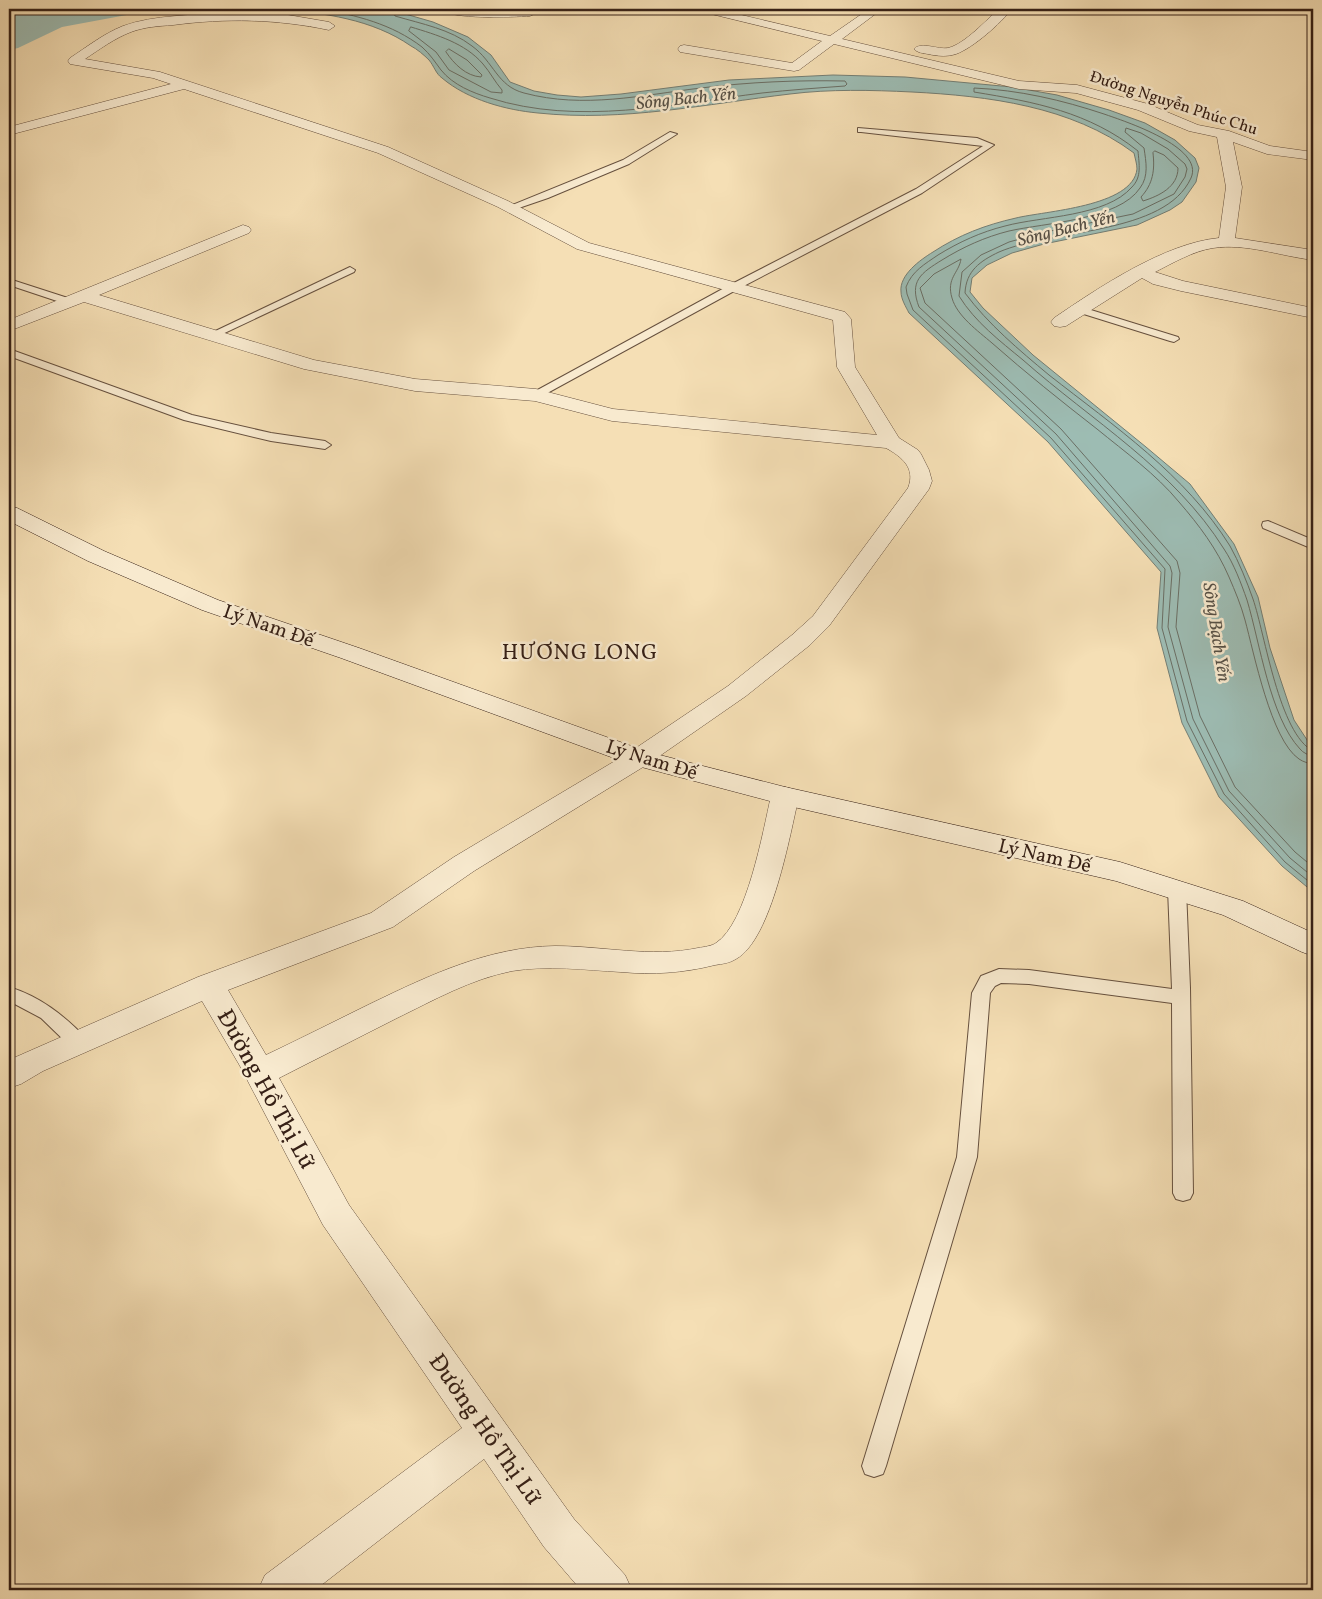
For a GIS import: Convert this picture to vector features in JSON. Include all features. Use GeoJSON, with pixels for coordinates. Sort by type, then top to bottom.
{"type":"FeatureCollection","features":[{"type":"Feature","properties":{"kind":"street"},"geometry":{"type":"LineString","coordinates":[[446,9],[481,14],[530,13],[526,9]]}},
{"type":"Feature","properties":{"kind":"street","name":"Đường Nguyễn Phúc Chu"},"geometry":{"type":"LineString","coordinates":[[704,9],[833,38],[1019,85],[1077,89],[1143,107],[1194,128],[1224,134],[1267,150],[1313,156]]}},
{"type":"Feature","properties":{"kind":"street"},"geometry":{"type":"LineString","coordinates":[[860,9],[874,10]]}},
{"type":"Feature","properties":{"kind":"street"},"geometry":{"type":"LineString","coordinates":[[833,38],[934,51],[954,50],[970,40],[1006,9]]}},
{"type":"Feature","properties":{"kind":"street"},"geometry":{"type":"LineString","coordinates":[[684,49],[794,67],[874,10]]}},
{"type":"Feature","properties":{"kind":"street"},"geometry":{"type":"LineString","coordinates":[[329,26],[292,19],[254,15],[186,19],[128,29],[74,61],[155,75],[266,110],[383,150],[510,208],[583,246],[842,318],[846,367],[891,442]]}},
{"type":"Feature","properties":{"kind":"street"},"geometry":{"type":"LineString","coordinates":[[9,130],[184,85]]}},
{"type":"Feature","properties":{"kind":"street"},"geometry":{"type":"LineString","coordinates":[[1224,134],[1234,187],[1226,242]]}},
{"type":"Feature","properties":{"kind":"street"},"geometry":{"type":"LineString","coordinates":[[9,326],[243,230]]}},
{"type":"Feature","properties":{"kind":"street"},"geometry":{"type":"LineString","coordinates":[[1060,322],[1078,309],[1142,272],[1186,251],[1208,244],[1226,242],[1313,255]]}},
{"type":"Feature","properties":{"kind":"street"},"geometry":{"type":"LineString","coordinates":[[1142,272],[1159,280],[1182,286],[1313,314]]}},
{"type":"Feature","properties":{"kind":"street"},"geometry":{"type":"LineString","coordinates":[[77,299],[330,369],[416,384],[536,395],[612,415],[891,442]]}},
{"type":"Feature","properties":{"kind":"street","name":"Đường Hồ Thị Lữ"},"geometry":{"type":"LineString","coordinates":[[610,1590],[559,1533],[336,1216],[209,985],[382,920],[464,864],[639,758],[737,691],[801,640],[821,621],[920,486],[919,470],[911,454],[891,442]]}},
{"type":"Feature","properties":{"kind":"street","name":"Lý Nam Đế"},"geometry":{"type":"LineString","coordinates":[[9,513],[104,560],[210,605],[360,656],[639,758],[785,796],[1120,872],[1233,908],[1313,944]]}},
{"type":"Feature","properties":{"kind":"street"},"geometry":{"type":"LineString","coordinates":[[259,1073],[425,991],[489,965],[532,958],[565,957],[634,964],[691,962],[726,952],[743,934],[758,903],[785,796]]}},
{"type":"Feature","properties":{"kind":"street"},"geometry":{"type":"LineString","coordinates":[[9,1075],[31,1062],[209,985]]}},
{"type":"Feature","properties":{"kind":"street"},"geometry":{"type":"LineString","coordinates":[[280,1590],[488,1432]]}},
{"type":"Feature","properties":{"kind":"lane"},"geometry":{"type":"LineString","coordinates":[[536,395],[732,288],[911,196],[990,145],[977,141],[861,130]]}},
{"type":"Feature","properties":{"kind":"lane"},"geometry":{"type":"LineString","coordinates":[[510,208],[545,196],[626,162],[673,134]]}},
{"type":"Feature","properties":{"kind":"lane"},"geometry":{"type":"LineString","coordinates":[[212,336],[350,270]]}},
{"type":"Feature","properties":{"kind":"lane"},"geometry":{"type":"LineString","coordinates":[[9,282],[77,299]]}},
{"type":"Feature","properties":{"kind":"lane"},"geometry":{"type":"LineString","coordinates":[[1078,309],[1174,339]]}},
{"type":"Feature","properties":{"kind":"lane"},"geometry":{"type":"LineString","coordinates":[[9,352],[188,418],[271,437],[325,445]]}},
{"type":"Feature","properties":{"kind":"lane"},"geometry":{"type":"LineString","coordinates":[[1268,525],[1313,545]]}},
{"type":"Feature","properties":{"kind":"lane"},"geometry":{"type":"LineString","coordinates":[[1177,889],[1182,1193]]}},
{"type":"Feature","properties":{"kind":"lane"},"geometry":{"type":"LineString","coordinates":[[874,1466],[967,1156],[981,993],[988,981],[999,976],[1029,978],[1180,997]]}},
{"type":"Feature","properties":{"kind":"lane"},"geometry":{"type":"LineString","coordinates":[[9,994],[20,998],[56,1019],[78,1043]]}},
{"type":"Feature","properties":{"kind":"water"},"geometry":{"type":"Polygon","coordinates":[[[27,9],[128,9],[96,12],[66,18],[37,27],[9,40],[9,15],[27,9]]]}},
{"type":"Feature","properties":{"kind":"water"},"geometry":{"type":"Polygon","coordinates":[[[278,9],[388,9],[433,22],[468,37],[491,55],[510,82],[534,91],[557,95],[581,97],[621,94],[729,80],[833,75],[905,77],[1012,87],[1057,95],[1145,123],[1175,140],[1195,158],[1199,168],[1196,182],[1182,202],[1170,210],[1137,225],[1044,244],[1012,253],[987,265],[972,278],[970,292],[983,308],[1033,355],[1190,484],[1234,544],[1258,597],[1270,648],[1294,720],[1313,749],[1313,892],[1282,866],[1219,797],[1182,723],[1157,628],[1161,572],[1048,442],[909,313],[902,297],[901,286],[911,269],[928,255],[963,236],[983,227],[1005,221],[1086,205],[1120,192],[1132,182],[1137,169],[1134,153],[1109,137],[1083,124],[1056,114],[1028,106],[941,94],[881,91],[805,92],[633,114],[570,115],[526,112],[488,103],[452,86],[440,76],[429,60],[418,50],[380,29],[330,15],[278,9]]]}},
{"type":"Feature","properties":{"kind":"waterway","name":"Sông Bạch Yến"},"geometry":{"type":"LineString","coordinates":[[9,42],[55,21],[123,9]]}},
{"type":"Feature","properties":{"kind":"district","name":"HƯƠNG LONG"},"geometry":{"type":"Point","coordinates":[580,651]}}]}
